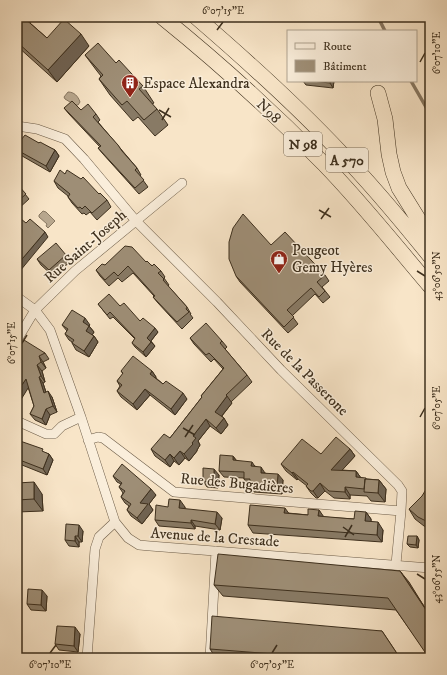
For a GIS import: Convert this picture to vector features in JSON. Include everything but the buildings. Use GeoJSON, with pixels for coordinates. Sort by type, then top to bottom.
{"type":"FeatureCollection","features":[{"type":"Feature","properties":{"kind":"highway","name":"N98"},"geometry":{"type":"LineString","coordinates":[[162,17],[194,42],[242,85],[324,165],[430,286]]}},
{"type":"Feature","properties":{"kind":"highway","name":"N 98"},"geometry":{"type":"LineString","coordinates":[[196,17],[258,71],[340,151],[389,206],[430,256]]}},
{"type":"Feature","properties":{"kind":"highway"},"geometry":{"type":"LineString","coordinates":[[378,93],[385,119],[389,154],[395,177],[399,188],[430,238]]}},
{"type":"Feature","properties":{"kind":"street","name":"Rue de la Passerone"},"geometry":{"type":"LineString","coordinates":[[17,126],[37,129],[65,139],[84,159],[136,221],[217,302],[281,370],[398,485],[402,491],[396,564]]}},
{"type":"Feature","properties":{"kind":"street","name":"Rue Saint-Joseph"},"geometry":{"type":"LineString","coordinates":[[17,340],[35,310],[75,271],[182,183]]}},
{"type":"Feature","properties":{"kind":"street","name":"Avenue de la Crestade"},"geometry":{"type":"LineString","coordinates":[[17,297],[35,310],[50,330],[81,417],[115,522],[128,538],[138,545],[396,564],[430,568]]}},
{"type":"Feature","properties":{"kind":"street"},"geometry":{"type":"LineString","coordinates":[[17,421],[46,434],[54,434],[62,426],[81,417]]}},
{"type":"Feature","properties":{"kind":"street","name":"Rue des Bugadières"},"geometry":{"type":"LineString","coordinates":[[88,440],[98,437],[104,438],[174,492],[401,511]]}},
{"type":"Feature","properties":{"kind":"street"},"geometry":{"type":"LineString","coordinates":[[87,658],[95,549],[97,541],[115,522]]}},
{"type":"Feature","properties":{"kind":"street"},"geometry":{"type":"LineString","coordinates":[[210,658],[216,551]]}},
{"type":"Feature","properties":{"kind":"shaded area"},"geometry":{"type":"Polygon","coordinates":[[[68,92],[77,96],[80,102],[78,105],[75,105],[65,99],[64,97],[68,92]]]}},
{"type":"Feature","properties":{"kind":"shaded area"},"geometry":{"type":"Polygon","coordinates":[[[43,211],[55,221],[48,228],[46,226],[47,224],[39,217],[43,211]]]}},
{"type":"Feature","properties":{"kind":"waterway"},"geometry":{"type":"LineString","coordinates":[[378,17],[384,30]]}},
{"type":"Feature","properties":{"kind":"waterway"},"geometry":{"type":"LineString","coordinates":[[412,82],[430,114]]}},
{"type":"Feature","properties":{"kind":"place","name":"Espace Alexandra"},"geometry":{"type":"Point","coordinates":[130,98]}},
{"type":"Feature","properties":{"kind":"place","name":"Peugeot Gemy Hyères"},"geometry":{"type":"Point","coordinates":[279,274]}}]}
